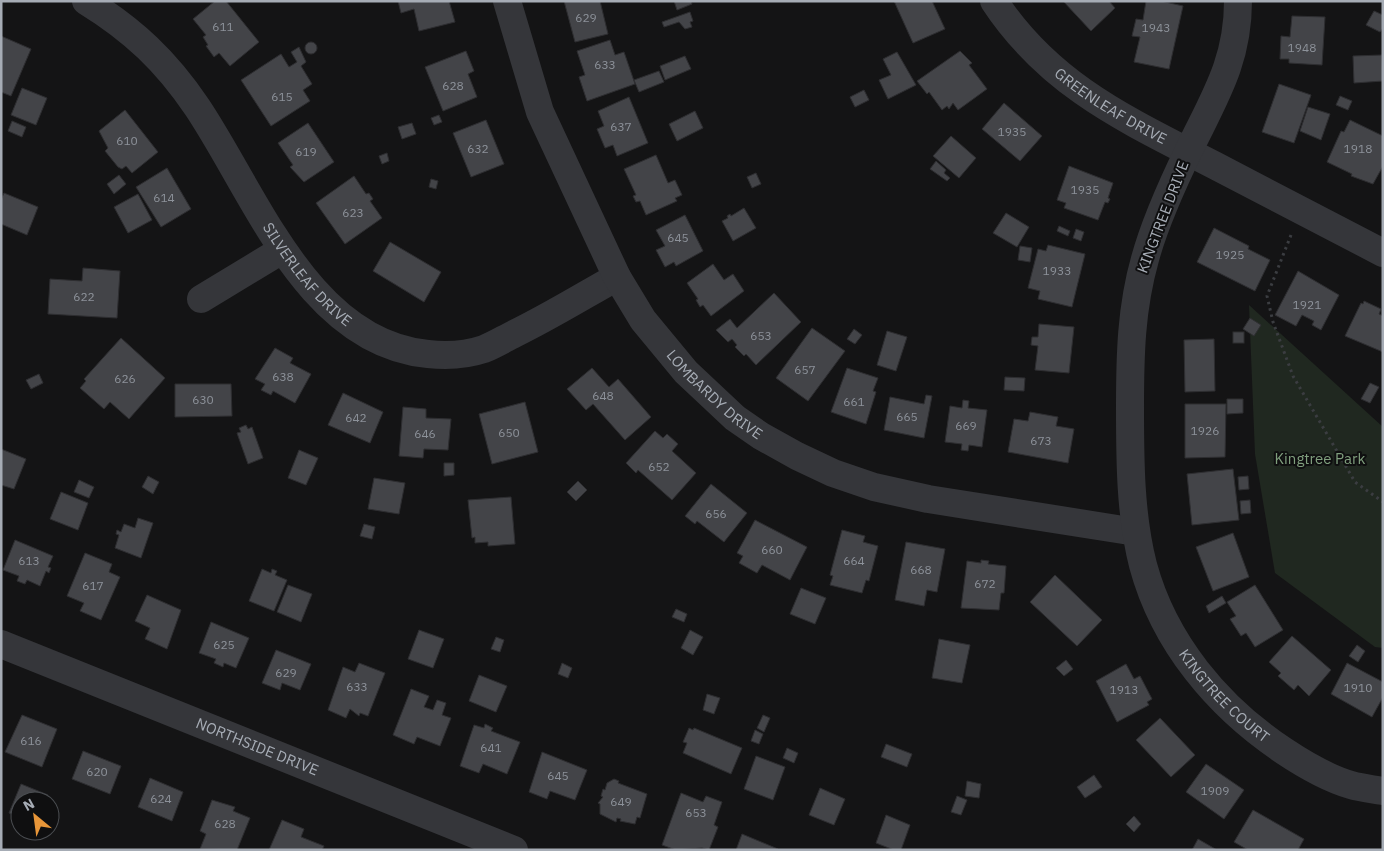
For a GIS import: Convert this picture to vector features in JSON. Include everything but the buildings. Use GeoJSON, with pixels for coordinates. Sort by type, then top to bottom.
{"type":"FeatureCollection","features":[{"type":"Feature","properties":{"kind":"street","name":"SILVERLEAF DRIVE"},"geometry":{"type":"LineString","coordinates":[[86,1],[117,20],[141,39],[166,66],[197,107],[282,250],[311,288],[337,312],[384,343],[414,353],[447,356],[483,349],[530,326],[616,277]]}},
{"type":"Feature","properties":{"kind":"street","name":"LOMBARDY DRIVE"},"geometry":{"type":"LineString","coordinates":[[507,1],[540,112],[616,277],[643,320],[691,378],[735,418],[761,436],[797,456],[833,473],[883,489],[928,499],[1136,532]]}},
{"type":"Feature","properties":{"kind":"street","name":"GREENLEAF DRIVE"},"geometry":{"type":"LineString","coordinates":[[994,1],[1012,28],[1054,70],[1097,103],[1383,252]]}},
{"type":"Feature","properties":{"kind":"street","name":"KINGTREE DRIVE"},"geometry":{"type":"LineString","coordinates":[[1136,532],[1130,461],[1130,346],[1135,298],[1146,256],[1188,152],[1221,88],[1233,48],[1238,1]]}},
{"type":"Feature","properties":{"kind":"street"},"geometry":{"type":"LineString","coordinates":[[201,298],[282,250]]}},
{"type":"Feature","properties":{"kind":"street","name":"KINGTREE COURT"},"geometry":{"type":"LineString","coordinates":[[1136,532],[1143,566],[1175,640],[1198,674],[1231,710],[1264,737],[1304,764],[1351,785],[1383,791]]}},
{"type":"Feature","properties":{"kind":"street","name":"NORTHSIDE DRIVE"},"geometry":{"type":"LineString","coordinates":[[1,644],[514,850]]}},
{"type":"Feature","properties":{"kind":"path"},"geometry":{"type":"LineString","coordinates":[[1301,210],[1267,296],[1273,322],[1293,376],[1355,482],[1383,502]]}},
{"type":"Feature","properties":{"kind":"green space","name":"Kingtree Park"},"geometry":{"type":"Polygon","coordinates":[[[1249,305],[1383,427],[1383,648],[1375,647],[1275,573],[1255,454],[1249,305]]]}}]}
